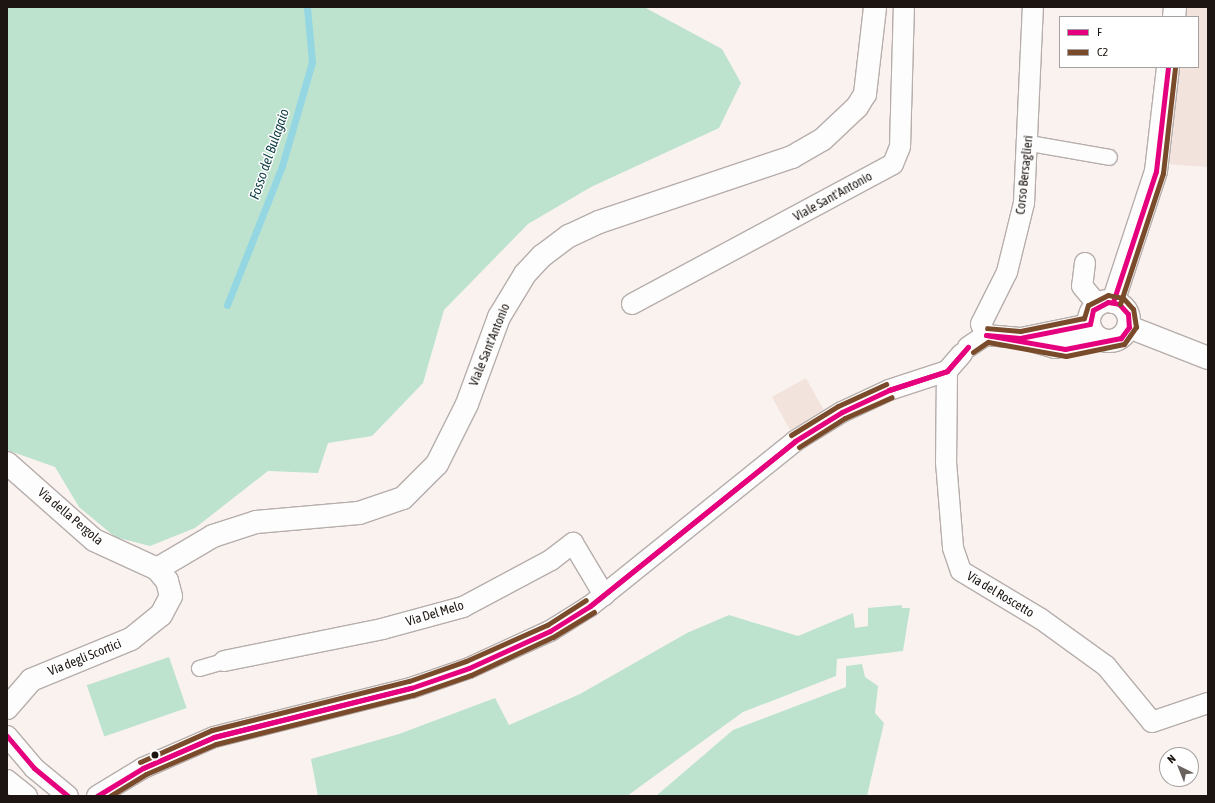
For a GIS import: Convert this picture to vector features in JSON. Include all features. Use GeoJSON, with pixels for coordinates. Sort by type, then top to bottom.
{"type":"FeatureCollection","features":[{"type":"Feature","properties":{"kind":"main road","name":"Viale Sant'Antonio"},"geometry":{"type":"LineString","coordinates":[[157,570],[200,542],[230,530],[256,522],[379,509],[409,494],[437,464],[467,404],[499,316],[516,287],[542,256],[569,236],[599,222],[792,157],[822,140],[857,107],[865,94],[875,7]]}},
{"type":"Feature","properties":{"kind":"main road"},"geometry":{"type":"LineString","coordinates":[[1101,318],[1156,171],[1168,68]]}},
{"type":"Feature","properties":{"kind":"main road"},"geometry":{"type":"LineString","coordinates":[[1125,308],[1128,327],[1121,338],[1101,318],[1125,308]]}},
{"type":"Feature","properties":{"kind":"main road"},"geometry":{"type":"LineString","coordinates":[[1128,327],[1208,358]]}},
{"type":"Feature","properties":{"kind":"main road","name":"Via della Pergola"},"geometry":{"type":"LineString","coordinates":[[7,463],[94,540],[157,570],[167,581],[171,596],[161,615]]}},
{"type":"Feature","properties":{"kind":"main road","name":"Via degli Scortici"},"geometry":{"type":"LineString","coordinates":[[10,706],[31,680],[131,639],[161,615]]}},
{"type":"Feature","properties":{"kind":"street","name":"Viale Sant'Antonio"},"geometry":{"type":"LineString","coordinates":[[632,304],[893,164],[900,147],[904,7]]}},
{"type":"Feature","properties":{"kind":"street","name":"Corso Bersaglieri"},"geometry":{"type":"LineString","coordinates":[[986,335],[981,324],[1007,272],[1024,203],[1030,143],[1028,70],[1033,7]]}},
{"type":"Feature","properties":{"kind":"street"},"geometry":{"type":"LineString","coordinates":[[1030,143],[1109,157]]}},
{"type":"Feature","properties":{"kind":"street"},"geometry":{"type":"LineString","coordinates":[[97,796],[143,768],[214,737],[411,688],[469,668],[550,631],[604,595],[795,441],[842,412],[889,390],[947,371],[965,350],[986,335],[1020,338],[1065,349],[1101,318],[1082,286],[1085,262]]}},
{"type":"Feature","properties":{"kind":"street","name":"Via del Roscetto"},"geometry":{"type":"LineString","coordinates":[[947,371],[946,462],[954,548],[961,571],[1041,619],[1106,666],[1152,722],[1208,703]]}},
{"type":"Feature","properties":{"kind":"street","name":"Via Del Melo"},"geometry":{"type":"LineString","coordinates":[[224,661],[382,630],[463,606],[551,560],[573,543],[604,595]]}},
{"type":"Feature","properties":{"kind":"street"},"geometry":{"type":"LineString","coordinates":[[199,668],[224,661]]}},
{"type":"Feature","properties":{"kind":"street"},"geometry":{"type":"LineString","coordinates":[[7,736],[34,768],[68,796]]}},
{"type":"Feature","properties":{"kind":"street"},"geometry":{"type":"LineString","coordinates":[[7,780],[27,796]]}},
{"type":"Feature","properties":{"kind":"shaded area"},"geometry":{"type":"Polygon","coordinates":[[[1183,7],[1208,7],[1208,167],[1166,164],[1177,68],[1199,68],[1199,16],[1182,16],[1183,7]]]}},
{"type":"Feature","properties":{"kind":"shaded area"},"geometry":{"type":"Polygon","coordinates":[[[806,378],[824,411],[790,430],[772,397],[806,378]]]}},
{"type":"Feature","properties":{"kind":"green space"},"geometry":{"type":"Polygon","coordinates":[[[7,7],[644,7],[722,49],[741,83],[719,128],[591,187],[528,224],[444,310],[423,383],[372,436],[328,443],[318,473],[268,471],[195,528],[150,546],[115,537],[79,507],[55,467],[7,450],[7,7]]]}},
{"type":"Feature","properties":{"kind":"green space"},"geometry":{"type":"Polygon","coordinates":[[[902,605],[902,608],[910,608],[903,651],[837,659],[836,676],[743,712],[627,796],[318,796],[311,759],[399,734],[495,698],[509,725],[580,694],[687,633],[729,615],[798,636],[853,613],[855,628],[868,626],[868,608],[902,605]]]}},
{"type":"Feature","properties":{"kind":"green space"},"geometry":{"type":"Polygon","coordinates":[[[169,657],[187,708],[104,736],[87,685],[169,657]]]}},
{"type":"Feature","properties":{"kind":"green space"},"geometry":{"type":"Polygon","coordinates":[[[862,664],[865,677],[878,686],[875,713],[884,723],[867,796],[656,796],[733,730],[846,687],[846,666],[862,664]]]}},
{"type":"Feature","properties":{"kind":"waterway","name":"Fosso del Bulagaio"},"geometry":{"type":"LineString","coordinates":[[227,305],[282,166],[312,62],[307,7]]}},
{"type":"Feature","properties":{"kind":"transit line","name":"F"},"geometry":{"type":"LineString","coordinates":[[1113,302],[1156,171],[1168,68]]}},
{"type":"Feature","properties":{"kind":"transit line","name":"C2"},"geometry":{"type":"LineString","coordinates":[[1120,304],[1163,173],[1175,68]]}},
{"type":"Feature","properties":{"kind":"transit line","name":"C2"},"geometry":{"type":"LineString","coordinates":[[973,352],[988,342],[1066,356],[1124,344],[1136,327],[1133,309],[1123,298],[1108,295],[1088,305],[1084,318],[1020,331],[987,328]]}},
{"type":"Feature","properties":{"kind":"transit line","name":"F"},"geometry":{"type":"LineString","coordinates":[[1108,302],[1119,304],[1128,314],[1129,327],[1121,338],[1065,349],[986,335],[1020,338],[1090,324],[1093,310],[1108,302]]}},
{"type":"Feature","properties":{"kind":"transit line","name":"F"},"geometry":{"type":"LineString","coordinates":[[947,371],[968,347]]}},
{"type":"Feature","properties":{"kind":"transit line","name":"F"},"geometry":{"type":"LineString","coordinates":[[947,371],[968,347]]}},
{"type":"Feature","properties":{"kind":"transit line","name":"F"},"geometry":{"type":"LineString","coordinates":[[889,390],[947,371]]}},
{"type":"Feature","properties":{"kind":"transit line","name":"F"},"geometry":{"type":"LineString","coordinates":[[889,390],[947,371]]}},
{"type":"Feature","properties":{"kind":"transit line","name":"C2"},"geometry":{"type":"LineString","coordinates":[[791,435],[838,406],[886,384]]}},
{"type":"Feature","properties":{"kind":"transit line","name":"F"},"geometry":{"type":"LineString","coordinates":[[795,441],[842,412],[889,390]]}},
{"type":"Feature","properties":{"kind":"transit line","name":"C2"},"geometry":{"type":"LineString","coordinates":[[799,447],[845,418],[892,397]]}},
{"type":"Feature","properties":{"kind":"transit line","name":"F"},"geometry":{"type":"LineString","coordinates":[[590,606],[795,441]]}},
{"type":"Feature","properties":{"kind":"transit line","name":"F"},"geometry":{"type":"LineString","coordinates":[[590,606],[795,441]]}},
{"type":"Feature","properties":{"kind":"transit line","name":"C2"},"geometry":{"type":"LineString","coordinates":[[212,730],[409,681],[466,661],[547,625],[586,600]]}},
{"type":"Feature","properties":{"kind":"transit line","name":"F"},"geometry":{"type":"LineString","coordinates":[[411,688],[469,668],[550,631],[590,606]]}},
{"type":"Feature","properties":{"kind":"transit line","name":"C2"},"geometry":{"type":"LineString","coordinates":[[110,796],[146,774],[216,744],[413,695],[471,675],[553,637],[594,612]]}},
{"type":"Feature","properties":{"kind":"transit line","name":"F"},"geometry":{"type":"LineString","coordinates":[[214,737],[411,688]]}},
{"type":"Feature","properties":{"kind":"transit line","name":"F"},"geometry":{"type":"LineString","coordinates":[[214,737],[411,688]]}},
{"type":"Feature","properties":{"kind":"transit line","name":"C2"},"geometry":{"type":"LineString","coordinates":[[140,762],[212,730]]}},
{"type":"Feature","properties":{"kind":"transit line","name":"F"},"geometry":{"type":"LineString","coordinates":[[7,736],[34,768],[68,796]]}},
{"type":"Feature","properties":{"kind":"transit line","name":"F"},"geometry":{"type":"LineString","coordinates":[[143,768],[214,737]]}},
{"type":"Feature","properties":{"kind":"transit line","name":"F"},"geometry":{"type":"LineString","coordinates":[[143,768],[214,737]]}},
{"type":"Feature","properties":{"kind":"transit line","name":"F"},"geometry":{"type":"LineString","coordinates":[[97,796],[143,768]]}}]}
